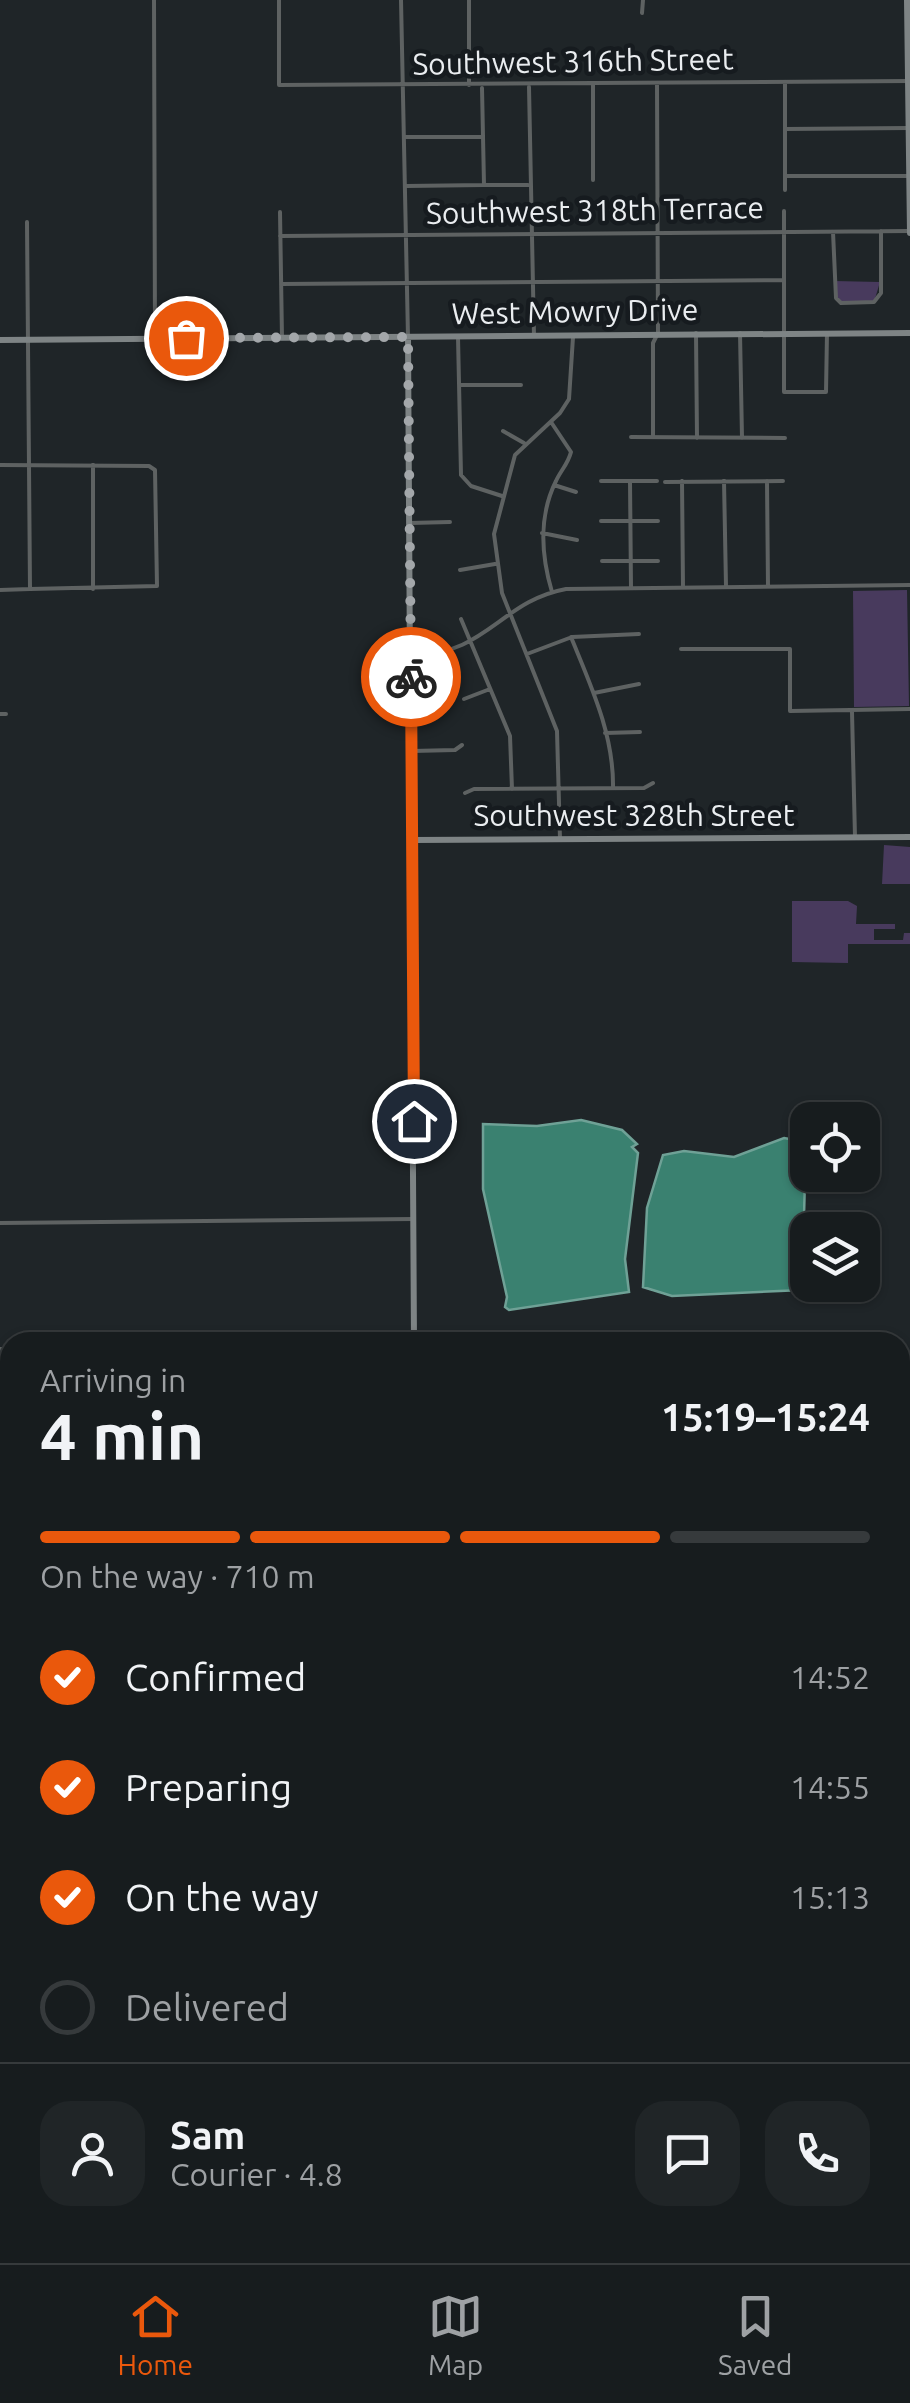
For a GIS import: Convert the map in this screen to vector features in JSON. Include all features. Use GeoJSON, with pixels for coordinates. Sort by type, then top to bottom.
{"type":"FeatureCollection","features":[{"type":"Feature","properties":{"kind":"street"},"geometry":{"type":"LineString","coordinates":[[154,0],[154,339]]}},
{"type":"Feature","properties":{"kind":"street","name":"Southwest 316th Street"},"geometry":{"type":"LineString","coordinates":[[279,0],[279,85],[909,81]]}},
{"type":"Feature","properties":{"kind":"street"},"geometry":{"type":"LineString","coordinates":[[401,0],[410,523],[414,1332]]}},
{"type":"Feature","properties":{"kind":"street"},"geometry":{"type":"LineString","coordinates":[[468,0],[469,86]]}},
{"type":"Feature","properties":{"kind":"street"},"geometry":{"type":"LineString","coordinates":[[642,12],[644,0]]}},
{"type":"Feature","properties":{"kind":"street"},"geometry":{"type":"LineString","coordinates":[[907,0],[910,232]]}},
{"type":"Feature","properties":{"kind":"street"},"geometry":{"type":"LineString","coordinates":[[653,438],[653,344],[658,334],[656,82]]}},
{"type":"Feature","properties":{"kind":"street"},"geometry":{"type":"LineString","coordinates":[[784,82],[784,190]]}},
{"type":"Feature","properties":{"kind":"street"},"geometry":{"type":"LineString","coordinates":[[593,84],[593,180]]}},
{"type":"Feature","properties":{"kind":"street"},"geometry":{"type":"LineString","coordinates":[[529,85],[534,336]]}},
{"type":"Feature","properties":{"kind":"street"},"geometry":{"type":"LineString","coordinates":[[482,86],[484,185]]}},
{"type":"Feature","properties":{"kind":"street"},"geometry":{"type":"LineString","coordinates":[[785,129],[910,128]]}},
{"type":"Feature","properties":{"kind":"street"},"geometry":{"type":"LineString","coordinates":[[406,137],[483,137]]}},
{"type":"Feature","properties":{"kind":"street"},"geometry":{"type":"LineString","coordinates":[[785,176],[909,176]]}},
{"type":"Feature","properties":{"kind":"street"},"geometry":{"type":"LineString","coordinates":[[406,186],[528,185]]}},
{"type":"Feature","properties":{"kind":"street"},"geometry":{"type":"LineString","coordinates":[[784,210],[784,392],[826,392],[826,333]]}},
{"type":"Feature","properties":{"kind":"street"},"geometry":{"type":"LineString","coordinates":[[280,212],[282,338]]}},
{"type":"Feature","properties":{"kind":"street"},"geometry":{"type":"LineString","coordinates":[[27,222],[30,589]]}},
{"type":"Feature","properties":{"kind":"street"},"geometry":{"type":"LineString","coordinates":[[833,231],[836,298],[840,303],[876,300],[881,293],[880,231]]}},
{"type":"Feature","properties":{"kind":"street","name":"Southwest 318th Terrace"},"geometry":{"type":"LineString","coordinates":[[280,236],[910,232]]}},
{"type":"Feature","properties":{"kind":"street"},"geometry":{"type":"LineString","coordinates":[[281,284],[784,280]]}},
{"type":"Feature","properties":{"kind":"street"},"geometry":{"type":"LineString","coordinates":[[696,333],[697,438]]}},
{"type":"Feature","properties":{"kind":"street"},"geometry":{"type":"LineString","coordinates":[[740,333],[742,438]]}},
{"type":"Feature","properties":{"kind":"street","name":"West Mowry Drive"},"geometry":{"type":"LineString","coordinates":[[0,340],[910,333]]}},
{"type":"Feature","properties":{"kind":"street"},"geometry":{"type":"LineString","coordinates":[[560,839],[556,726],[510,613],[495,564],[494,529],[512,462],[524,443],[551,422],[572,392],[573,335]]}},
{"type":"Feature","properties":{"kind":"street"},"geometry":{"type":"LineString","coordinates":[[458,336],[463,480],[502,496]]}},
{"type":"Feature","properties":{"kind":"street"},"geometry":{"type":"LineString","coordinates":[[459,386],[521,385]]}},
{"type":"Feature","properties":{"kind":"street"},"geometry":{"type":"LineString","coordinates":[[551,422],[571,452],[554,485],[542,533],[552,592]]}},
{"type":"Feature","properties":{"kind":"street"},"geometry":{"type":"LineString","coordinates":[[503,430],[524,443]]}},
{"type":"Feature","properties":{"kind":"street"},"geometry":{"type":"LineString","coordinates":[[631,438],[785,438]]}},
{"type":"Feature","properties":{"kind":"street"},"geometry":{"type":"LineString","coordinates":[[0,465],[149,466],[155,470],[157,586],[0,590]]}},
{"type":"Feature","properties":{"kind":"street"},"geometry":{"type":"LineString","coordinates":[[93,466],[93,589]]}},
{"type":"Feature","properties":{"kind":"street"},"geometry":{"type":"LineString","coordinates":[[666,482],[783,480]]}},
{"type":"Feature","properties":{"kind":"street"},"geometry":{"type":"LineString","coordinates":[[602,481],[657,481]]}},
{"type":"Feature","properties":{"kind":"street"},"geometry":{"type":"LineString","coordinates":[[630,481],[631,587]]}},
{"type":"Feature","properties":{"kind":"street"},"geometry":{"type":"LineString","coordinates":[[724,481],[726,586]]}},
{"type":"Feature","properties":{"kind":"street"},"geometry":{"type":"LineString","coordinates":[[766,481],[768,586]]}},
{"type":"Feature","properties":{"kind":"street"},"geometry":{"type":"LineString","coordinates":[[682,482],[684,587]]}},
{"type":"Feature","properties":{"kind":"street"},"geometry":{"type":"LineString","coordinates":[[554,485],[576,492]]}},
{"type":"Feature","properties":{"kind":"street"},"geometry":{"type":"LineString","coordinates":[[601,521],[658,520]]}},
{"type":"Feature","properties":{"kind":"street"},"geometry":{"type":"LineString","coordinates":[[410,523],[450,522]]}},
{"type":"Feature","properties":{"kind":"street"},"geometry":{"type":"LineString","coordinates":[[542,533],[577,540]]}},
{"type":"Feature","properties":{"kind":"street"},"geometry":{"type":"LineString","coordinates":[[602,561],[658,560]]}},
{"type":"Feature","properties":{"kind":"street"},"geometry":{"type":"LineString","coordinates":[[460,570],[495,564]]}},
{"type":"Feature","properties":{"kind":"street"},"geometry":{"type":"LineString","coordinates":[[411,655],[447,653],[471,643],[510,613],[552,592],[631,587],[910,585]]}},
{"type":"Feature","properties":{"kind":"street"},"geometry":{"type":"LineString","coordinates":[[461,619],[511,741],[512,789]]}},
{"type":"Feature","properties":{"kind":"street"},"geometry":{"type":"LineString","coordinates":[[527,654],[571,637],[639,634]]}},
{"type":"Feature","properties":{"kind":"street"},"geometry":{"type":"LineString","coordinates":[[571,637],[606,733],[612,788]]}},
{"type":"Feature","properties":{"kind":"street"},"geometry":{"type":"LineString","coordinates":[[681,650],[790,649],[790,711],[910,708]]}},
{"type":"Feature","properties":{"kind":"street"},"geometry":{"type":"LineString","coordinates":[[594,693],[638,684]]}},
{"type":"Feature","properties":{"kind":"street"},"geometry":{"type":"LineString","coordinates":[[464,699],[490,688]]}},
{"type":"Feature","properties":{"kind":"street"},"geometry":{"type":"LineString","coordinates":[[852,711],[855,837]]}},
{"type":"Feature","properties":{"kind":"street"},"geometry":{"type":"LineString","coordinates":[[606,733],[640,732]]}},
{"type":"Feature","properties":{"kind":"street"},"geometry":{"type":"LineString","coordinates":[[412,751],[454,750],[462,744]]}},
{"type":"Feature","properties":{"kind":"street"},"geometry":{"type":"LineString","coordinates":[[465,793],[644,788],[652,783]]}},
{"type":"Feature","properties":{"kind":"street","name":"Southwest 328th Street"},"geometry":{"type":"LineString","coordinates":[[413,840],[910,837]]}},
{"type":"Feature","properties":{"kind":"street"},"geometry":{"type":"LineString","coordinates":[[0,1223],[414,1219]]}},
{"type":"Feature","properties":{"kind":"shaded area"},"geometry":{"type":"Polygon","coordinates":[[[834,281],[880,282],[874,302],[841,302],[834,293],[834,281]]]}},
{"type":"Feature","properties":{"kind":"shaded area"},"geometry":{"type":"Polygon","coordinates":[[[907,590],[909,706],[854,707],[853,591],[907,590]]]}},
{"type":"Feature","properties":{"kind":"shaded area"},"geometry":{"type":"Polygon","coordinates":[[[884,845],[910,847],[910,884],[882,884],[884,845]]]}},
{"type":"Feature","properties":{"kind":"shaded area"},"geometry":{"type":"Polygon","coordinates":[[[792,901],[848,901],[857,906],[856,924],[895,924],[895,929],[874,929],[874,940],[903,940],[904,933],[910,933],[910,944],[848,944],[848,963],[792,962],[792,901]]]}},
{"type":"Feature","properties":{"kind":"shaded area"},"geometry":{"type":"Polygon","coordinates":[[[581,1120],[622,1130],[637,1144],[632,1147],[638,1153],[625,1259],[629,1292],[509,1310],[505,1307],[507,1297],[483,1189],[483,1124],[537,1126],[581,1120]]]}},
{"type":"Feature","properties":{"kind":"shaded area"},"geometry":{"type":"Polygon","coordinates":[[[790,1139],[790,1192],[805,1192],[804,1212],[790,1212],[790,1291],[672,1296],[643,1287],[647,1208],[663,1155],[684,1151],[734,1157],[790,1139]]]}},
{"type":"Feature","properties":{"kind":"way so far"},"geometry":{"type":"LineString","coordinates":[[186,338],[408,337],[411,677]]}},
{"type":"Feature","properties":{"kind":"route"},"geometry":{"type":"LineString","coordinates":[[411,677],[414,1121]]}}]}
